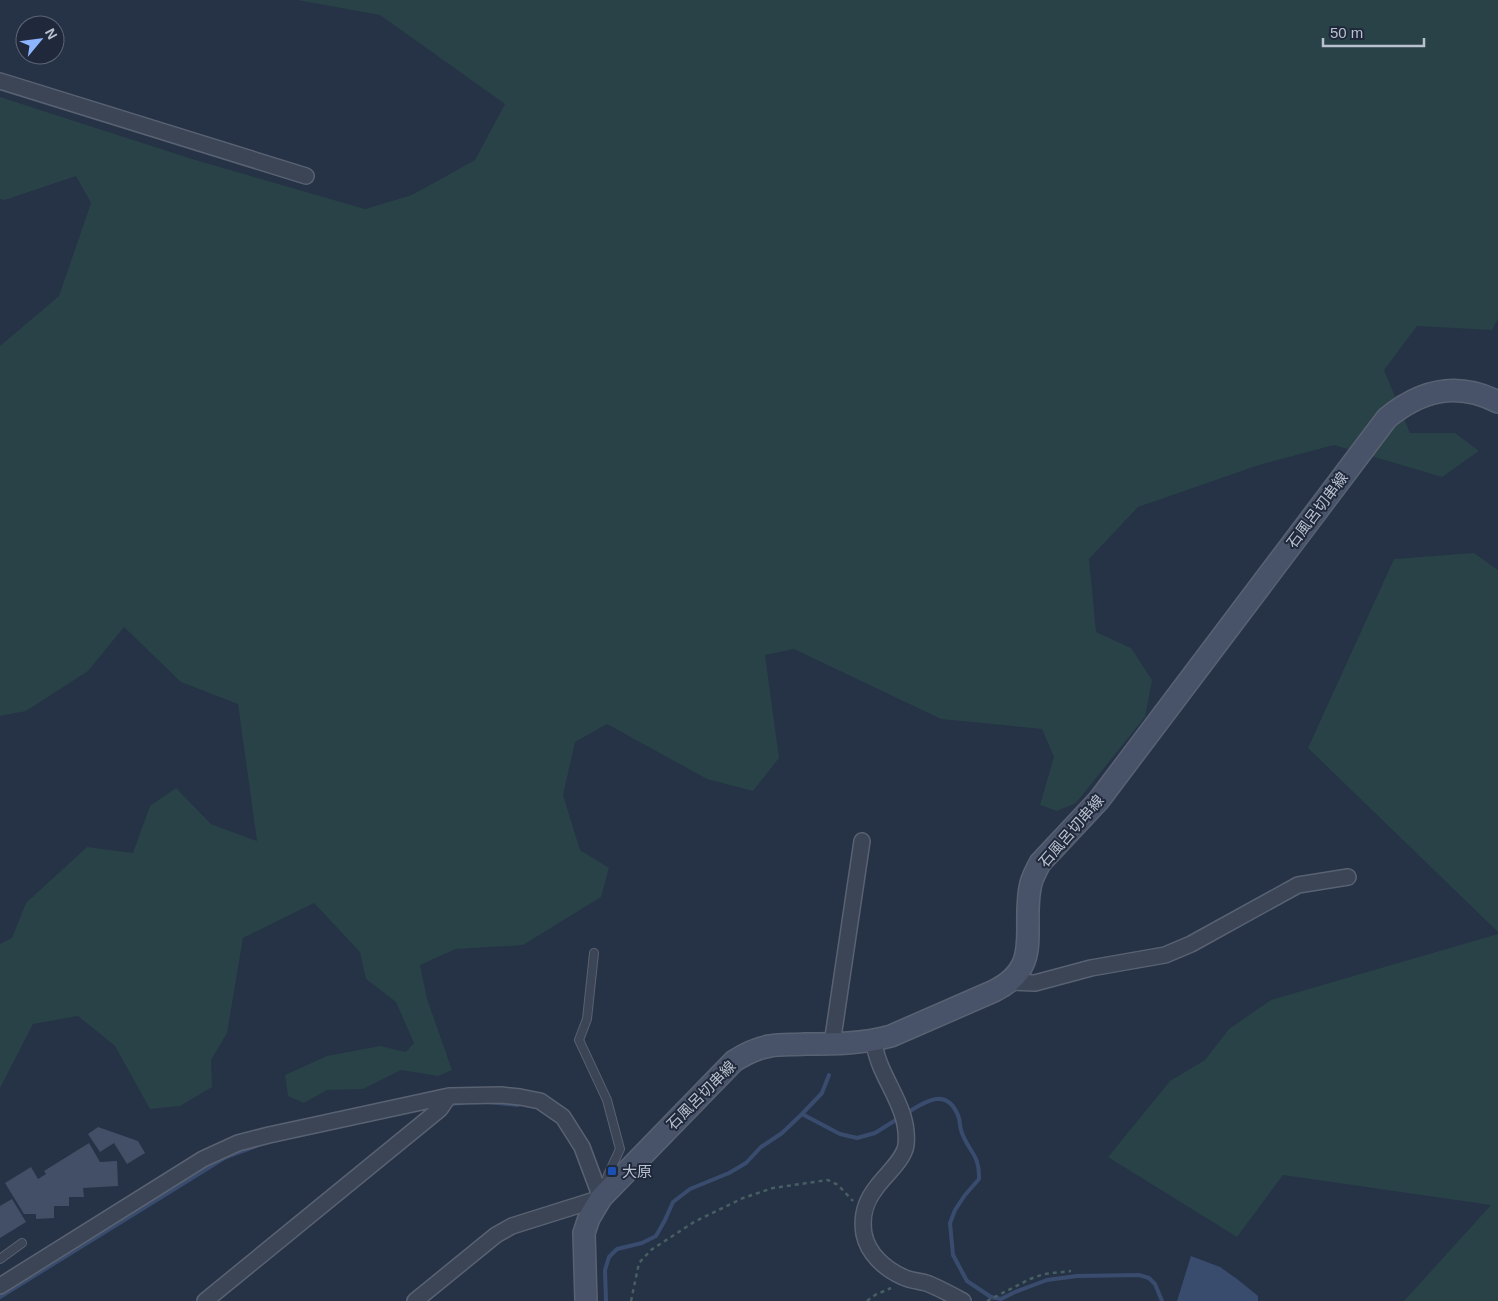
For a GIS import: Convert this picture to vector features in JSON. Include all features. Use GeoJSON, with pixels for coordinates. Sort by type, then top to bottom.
{"type":"FeatureCollection","features":[{"type":"Feature","properties":{"kind":"main road","name":"石風呂切串線"},"geometry":{"type":"LineString","coordinates":[[586,1301],[584,1233],[589,1218],[601,1198],[734,1061],[750,1052],[768,1046],[873,1041],[903,1032],[994,992],[1017,976],[1024,964],[1027,950],[1030,889],[1033,875],[1040,863],[1099,800],[1387,418],[1402,406],[1418,397],[1436,392],[1455,390],[1474,393],[1498,402]]}},
{"type":"Feature","properties":{"kind":"street"},"geometry":{"type":"LineString","coordinates":[[0,81],[306,176]]}},
{"type":"Feature","properties":{"kind":"street"},"geometry":{"type":"LineString","coordinates":[[832,1044],[862,841]]}},
{"type":"Feature","properties":{"kind":"street"},"geometry":{"type":"LineString","coordinates":[[1010,982],[1034,983],[1091,968],[1165,955],[1191,944],[1298,885],[1348,877]]}},
{"type":"Feature","properties":{"kind":"street"},"geometry":{"type":"LineString","coordinates":[[873,1041],[881,1066],[899,1104],[906,1127],[906,1145],[904,1154],[880,1181],[864,1210],[862,1223],[866,1240],[871,1253],[887,1268],[904,1278],[928,1284],[963,1301]]}},
{"type":"Feature","properties":{"kind":"street"},"geometry":{"type":"LineString","coordinates":[[0,1286],[202,1158],[238,1144],[269,1135],[449,1096],[500,1095],[520,1097],[540,1101],[563,1117],[582,1147],[601,1198],[512,1226],[496,1235],[415,1301]]}},
{"type":"Feature","properties":{"kind":"street"},"geometry":{"type":"LineString","coordinates":[[205,1301],[440,1109],[449,1096]]}},
{"type":"Feature","properties":{"kind":"lane"},"geometry":{"type":"LineString","coordinates":[[594,953],[587,1019],[580,1040],[607,1100],[620,1149],[608,1175],[601,1198]]}},
{"type":"Feature","properties":{"kind":"lane"},"geometry":{"type":"LineString","coordinates":[[0,1259],[22,1243]]}},
{"type":"Feature","properties":{"kind":"path"},"geometry":{"type":"LineString","coordinates":[[631,1301],[639,1263],[651,1250],[694,1222],[743,1198],[773,1188],[828,1180],[838,1185],[855,1204],[864,1210]]}},
{"type":"Feature","properties":{"kind":"path"},"geometry":{"type":"LineString","coordinates":[[987,1301],[1044,1274],[1072,1271]]}},
{"type":"Feature","properties":{"kind":"path"},"geometry":{"type":"LineString","coordinates":[[867,1301],[898,1284],[904,1278]]}},
{"type":"Feature","properties":{"kind":"green space"},"geometry":{"type":"Polygon","coordinates":[[[297,0],[1498,0],[1498,319],[1492,330],[1417,326],[1384,370],[1410,433],[1455,433],[1479,451],[1442,477],[1334,445],[1259,465],[1138,507],[1089,559],[1096,632],[1131,648],[1152,680],[1145,717],[1076,803],[1057,811],[1040,805],[1054,757],[1042,729],[941,719],[794,649],[765,655],[779,758],[753,791],[707,779],[607,724],[575,742],[563,795],[580,850],[609,868],[601,897],[523,945],[456,949],[420,965],[427,999],[452,1070],[438,1076],[401,1070],[363,1089],[327,1090],[304,1103],[288,1096],[285,1075],[327,1056],[380,1046],[406,1052],[414,1043],[396,1002],[366,979],[360,952],[314,903],[243,938],[227,1033],[211,1060],[212,1087],[180,1106],[150,1109],[115,1046],[78,1016],[33,1024],[0,1088],[0,944],[12,938],[26,903],[87,847],[133,853],[150,806],[176,788],[211,824],[257,841],[238,704],[181,682],[124,627],[88,671],[26,711],[0,716],[0,346],[59,296],[91,203],[76,176],[5,200],[0,199],[0,97],[192,159],[365,209],[412,195],[475,160],[505,104],[380,15],[297,0]]]}},
{"type":"Feature","properties":{"kind":"green space"},"geometry":{"type":"Polygon","coordinates":[[[1474,553],[1498,570],[1498,932],[1308,748],[1394,559],[1474,553]]]}},
{"type":"Feature","properties":{"kind":"green space"},"geometry":{"type":"Polygon","coordinates":[[[1498,934],[1498,1301],[1404,1301],[1491,1205],[1283,1175],[1237,1237],[1108,1157],[1170,1081],[1205,1060],[1229,1029],[1271,1000],[1498,934]]]}},
{"type":"Feature","properties":{"kind":"water"},"geometry":{"type":"Polygon","coordinates":[[[1191,1256],[1220,1267],[1258,1296],[1258,1301],[1177,1301],[1191,1256]]]}},
{"type":"Feature","properties":{"kind":"building"},"geometry":{"type":"Polygon","coordinates":[[[98,1127],[138,1141],[145,1153],[127,1164],[114,1143],[100,1152],[88,1134],[98,1127]]]}},
{"type":"Feature","properties":{"kind":"building"},"geometry":{"type":"Polygon","coordinates":[[[89,1143],[100,1162],[117,1161],[118,1186],[83,1188],[84,1197],[69,1197],[69,1206],[54,1206],[54,1218],[36,1219],[36,1214],[24,1214],[5,1183],[31,1167],[38,1179],[46,1174],[44,1171],[89,1143]]]}},
{"type":"Feature","properties":{"kind":"building"},"geometry":{"type":"Polygon","coordinates":[[[12,1199],[26,1222],[0,1238],[0,1206],[12,1199]]]}},
{"type":"Feature","properties":{"kind":"waterway"},"geometry":{"type":"LineString","coordinates":[[802,1114],[822,1093],[829,1075]]}},
{"type":"Feature","properties":{"kind":"waterway"},"geometry":{"type":"LineString","coordinates":[[907,1113],[922,1104],[936,1099],[943,1099],[949,1102],[959,1118],[962,1133],[978,1164],[979,1179],[955,1210],[950,1223],[953,1255],[967,1281],[991,1297],[1001,1299],[1047,1280],[1077,1276],[1139,1275],[1149,1278],[1155,1284],[1162,1301]]}},
{"type":"Feature","properties":{"kind":"waterway"},"geometry":{"type":"LineString","coordinates":[[488,1102],[518,1105]]}},
{"type":"Feature","properties":{"kind":"waterway"},"geometry":{"type":"LineString","coordinates":[[448,1104],[463,1103]]}},
{"type":"Feature","properties":{"kind":"waterway"},"geometry":{"type":"LineString","coordinates":[[606,1301],[605,1270],[609,1257],[617,1249],[642,1243],[656,1236],[673,1202],[690,1189],[729,1173],[746,1163],[761,1147],[782,1133],[802,1114],[840,1134],[857,1138],[875,1133],[899,1118]]}},
{"type":"Feature","properties":{"kind":"waterway"},"geometry":{"type":"LineString","coordinates":[[0,1297],[226,1157],[256,1146]]}},
{"type":"Feature","properties":{"kind":"place","name":"大原"},"geometry":{"type":"Point","coordinates":[612,1171]}}]}
